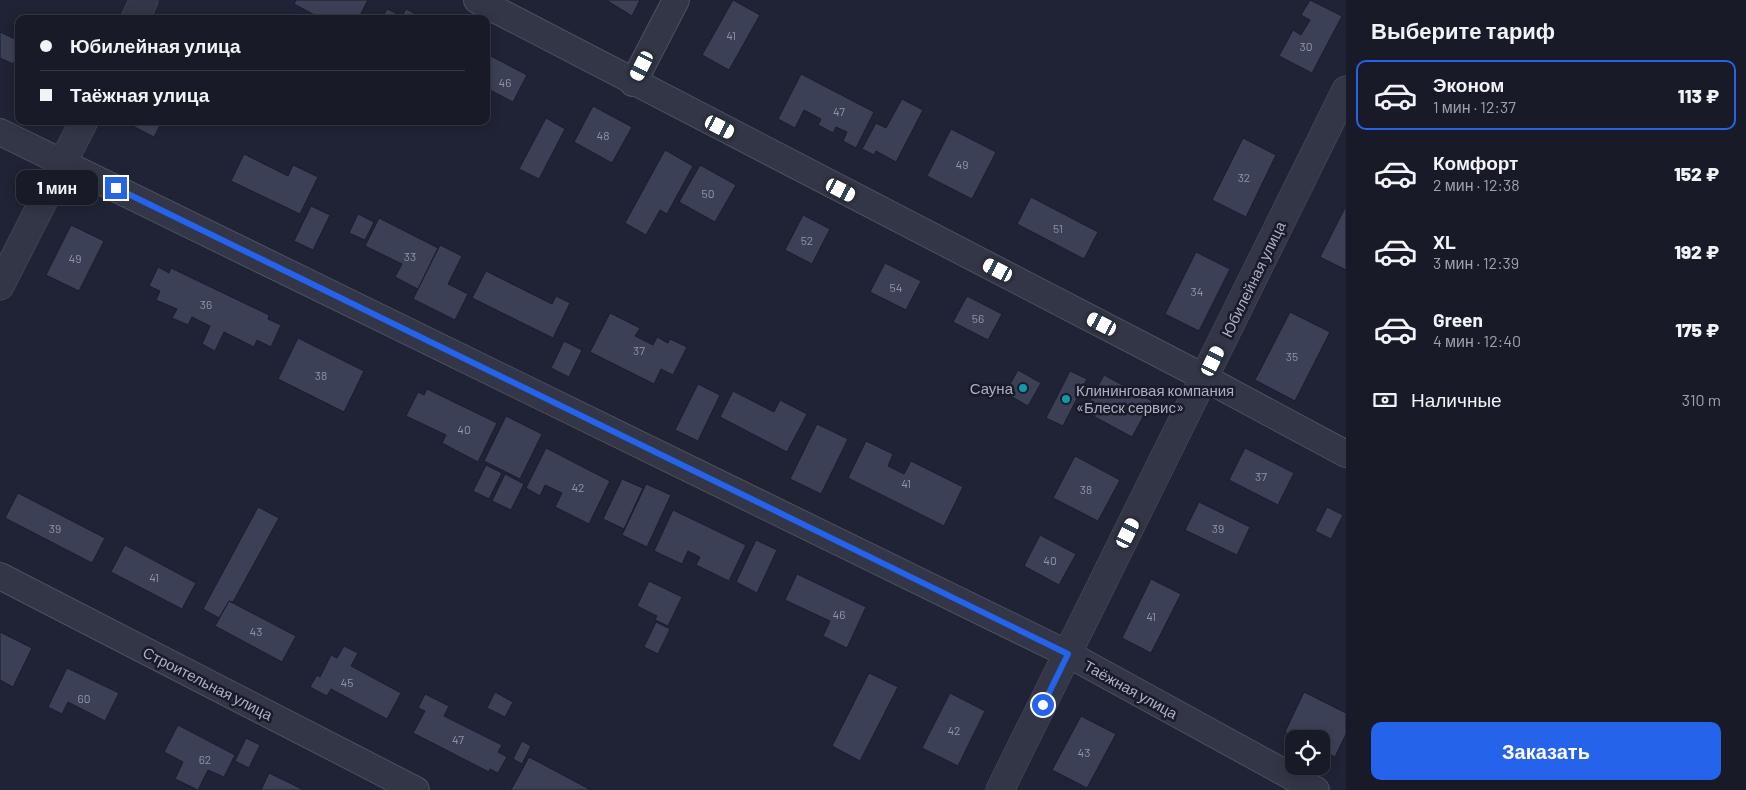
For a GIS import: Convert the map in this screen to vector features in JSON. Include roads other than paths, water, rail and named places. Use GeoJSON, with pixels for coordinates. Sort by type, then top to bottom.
{"type":"FeatureCollection","features":[{"type":"Feature","properties":{"kind":"street"},"geometry":{"type":"LineString","coordinates":[[137,15],[144,0]]}},
{"type":"Feature","properties":{"kind":"street"},"geometry":{"type":"LineString","coordinates":[[477,0],[633,83],[1205,378],[1346,454]]}},
{"type":"Feature","properties":{"kind":"street"},"geometry":{"type":"LineString","coordinates":[[633,83],[676,0]]}},
{"type":"Feature","properties":{"kind":"street","name":"Юбилейная улица"},"geometry":{"type":"LineString","coordinates":[[1000,790],[1346,90]]}},
{"type":"Feature","properties":{"kind":"street"},"geometry":{"type":"LineString","coordinates":[[0,286],[82,125]]}},
{"type":"Feature","properties":{"kind":"street","name":"Таёжная улица"},"geometry":{"type":"LineString","coordinates":[[0,132],[1068,654],[1316,790]]}},
{"type":"Feature","properties":{"kind":"street","name":"Строительная улица"},"geometry":{"type":"LineString","coordinates":[[0,576],[416,790]]}},
{"type":"Feature","properties":{"kind":"place","name":"Сауна"},"geometry":{"type":"Point","coordinates":[1023,388]}},
{"type":"Feature","properties":{"kind":"place","name":"Клининговая компания «Блеск сервис»"},"geometry":{"type":"Point","coordinates":[1066,399]}}]}
